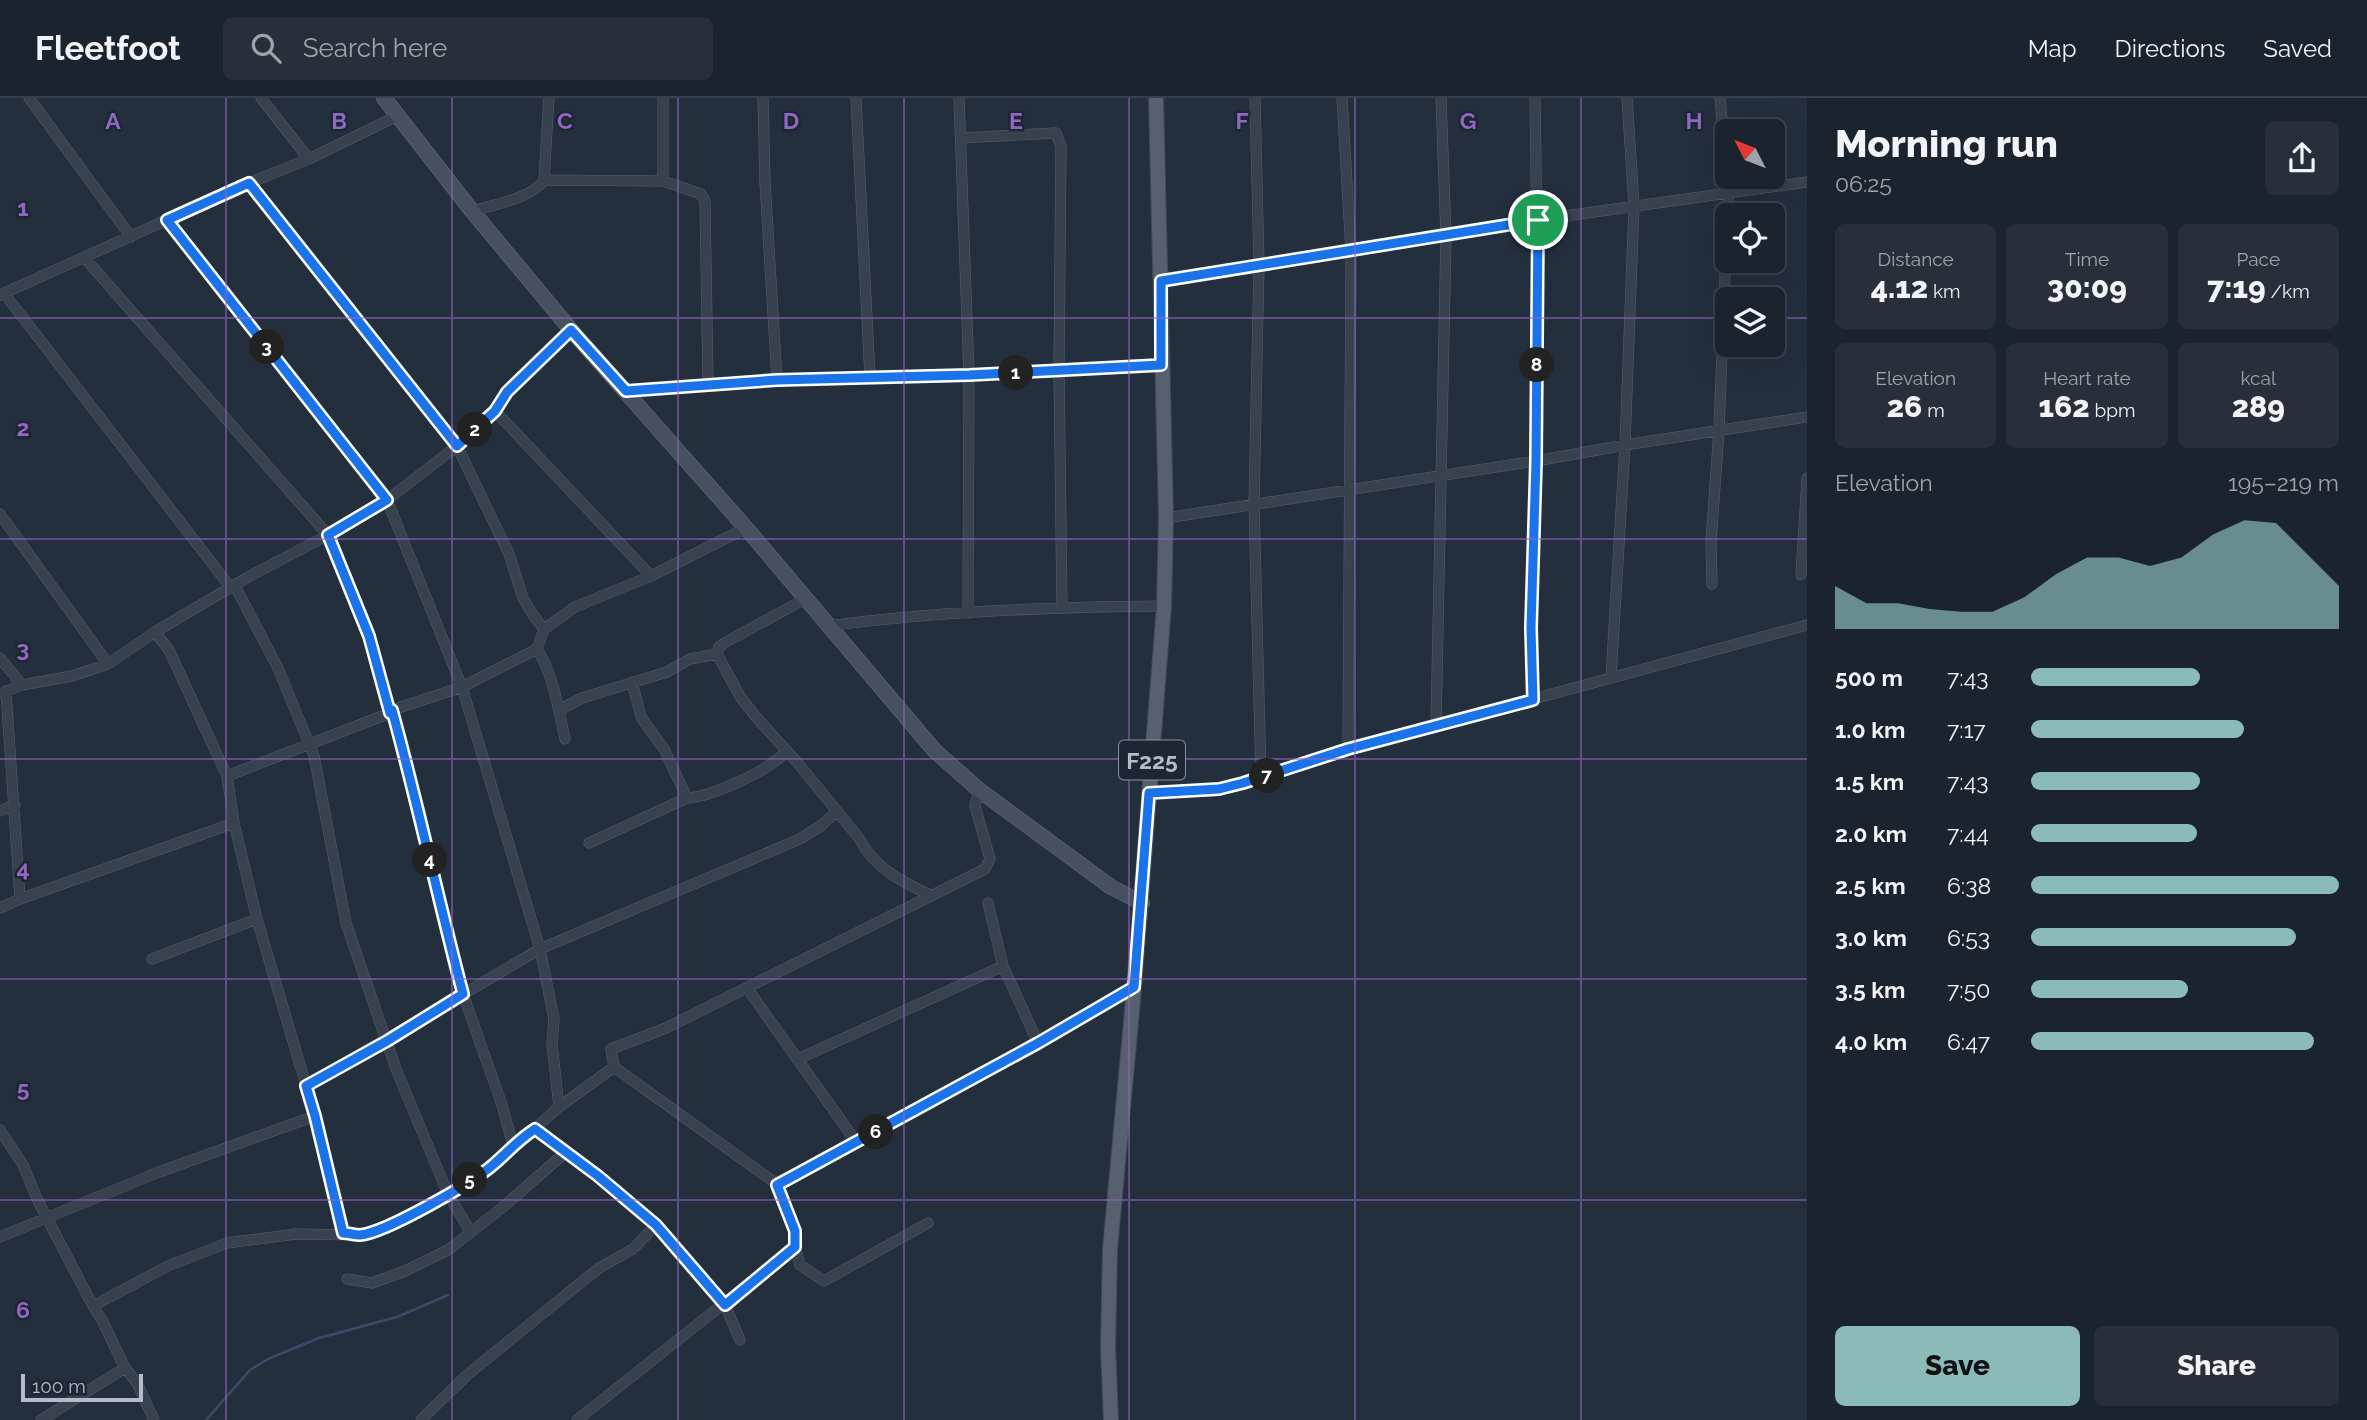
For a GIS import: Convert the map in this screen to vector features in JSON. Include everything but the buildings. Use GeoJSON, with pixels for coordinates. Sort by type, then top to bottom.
{"type":"FeatureCollection","features":[{"type":"Feature","properties":{"kind":"main road","name":"F225"},"geometry":{"type":"LineString","coordinates":[[1111,1420],[1108,1347],[1110,1250],[1142,902],[1164,606],[1166,517],[1156,98]]}},
{"type":"Feature","properties":{"kind":"street"},"geometry":{"type":"LineString","coordinates":[[29,98],[131,237]]}},
{"type":"Feature","properties":{"kind":"street"},"geometry":{"type":"LineString","coordinates":[[261,98],[309,159]]}},
{"type":"Feature","properties":{"kind":"street"},"geometry":{"type":"LineString","coordinates":[[384,98],[472,211],[571,330],[746,528],[935,751],[979,790],[1111,887],[1142,902]]}},
{"type":"Feature","properties":{"kind":"street"},"geometry":{"type":"LineString","coordinates":[[472,211],[528,194],[544,180],[549,98]]}},
{"type":"Feature","properties":{"kind":"street"},"geometry":{"type":"LineString","coordinates":[[663,98],[663,181]]}},
{"type":"Feature","properties":{"kind":"street"},"geometry":{"type":"LineString","coordinates":[[763,98],[765,182],[777,380]]}},
{"type":"Feature","properties":{"kind":"street"},"geometry":{"type":"LineString","coordinates":[[856,98],[870,378]]}},
{"type":"Feature","properties":{"kind":"street"},"geometry":{"type":"LineString","coordinates":[[959,98],[969,375],[968,613]]}},
{"type":"Feature","properties":{"kind":"street"},"geometry":{"type":"LineString","coordinates":[[1255,98],[1259,264],[1254,503],[1261,778]]}},
{"type":"Feature","properties":{"kind":"street"},"geometry":{"type":"LineString","coordinates":[[1342,98],[1351,251],[1348,749]]}},
{"type":"Feature","properties":{"kind":"street"},"geometry":{"type":"LineString","coordinates":[[1436,726],[1446,236],[1441,98]]}},
{"type":"Feature","properties":{"kind":"street"},"geometry":{"type":"LineString","coordinates":[[1533,700],[1531,628],[1536,461],[1538,220],[1535,98]]}},
{"type":"Feature","properties":{"kind":"street"},"geometry":{"type":"LineString","coordinates":[[1611,677],[1625,445],[1634,206],[1627,98]]}},
{"type":"Feature","properties":{"kind":"street"},"geometry":{"type":"LineString","coordinates":[[1720,98],[1728,203]]}},
{"type":"Feature","properties":{"kind":"street"},"geometry":{"type":"LineString","coordinates":[[397,116],[309,159],[249,183],[2,294],[233,587],[278,668],[314,755],[346,923],[396,1069],[448,1194],[470,1231]]}},
{"type":"Feature","properties":{"kind":"street"},"geometry":{"type":"LineString","coordinates":[[961,138],[1056,133],[1061,146],[1059,370],[1062,607]]}},
{"type":"Feature","properties":{"kind":"street"},"geometry":{"type":"LineString","coordinates":[[544,180],[663,181],[701,194],[705,201],[708,384]]}},
{"type":"Feature","properties":{"kind":"street"},"geometry":{"type":"LineString","coordinates":[[1161,281],[1538,220],[1807,182]]}},
{"type":"Feature","properties":{"kind":"street"},"geometry":{"type":"LineString","coordinates":[[249,183],[457,446],[509,554],[523,598],[544,629]]}},
{"type":"Feature","properties":{"kind":"street"},"geometry":{"type":"LineString","coordinates":[[167,220],[387,500],[461,687],[540,949],[554,1019],[552,1044],[559,1107]]}},
{"type":"Feature","properties":{"kind":"street"},"geometry":{"type":"LineString","coordinates":[[84,257],[328,535],[369,636],[420,812],[443,920],[463,994],[501,1101],[513,1145]]}},
{"type":"Feature","properties":{"kind":"street"},"geometry":{"type":"LineString","coordinates":[[1712,584],[1711,542],[1725,273]]}},
{"type":"Feature","properties":{"kind":"street"},"geometry":{"type":"LineString","coordinates":[[20,899],[15,805],[3,693],[22,685],[72,676],[108,664],[155,632],[387,500],[457,446],[495,411],[507,392],[571,330]]}},
{"type":"Feature","properties":{"kind":"street"},"geometry":{"type":"LineString","coordinates":[[626,391],[777,380],[969,375],[1161,365]]}},
{"type":"Feature","properties":{"kind":"street"},"geometry":{"type":"LineString","coordinates":[[495,411],[651,576]]}},
{"type":"Feature","properties":{"kind":"street"},"geometry":{"type":"LineString","coordinates":[[1166,517],[1807,417]]}},
{"type":"Feature","properties":{"kind":"street"},"geometry":{"type":"LineString","coordinates":[[1801,575],[1807,478]]}},
{"type":"Feature","properties":{"kind":"street"},"geometry":{"type":"LineString","coordinates":[[0,514],[108,664]]}},
{"type":"Feature","properties":{"kind":"street"},"geometry":{"type":"LineString","coordinates":[[227,776],[391,711],[461,687],[537,649],[544,629],[575,607],[651,576],[746,528]]}},
{"type":"Feature","properties":{"kind":"street"},"geometry":{"type":"LineString","coordinates":[[805,598],[719,647],[717,654],[741,698],[859,838],[866,852],[891,875],[930,895]]}},
{"type":"Feature","properties":{"kind":"street"},"geometry":{"type":"LineString","coordinates":[[828,626],[1062,607],[1164,606]]}},
{"type":"Feature","properties":{"kind":"street"},"geometry":{"type":"LineString","coordinates":[[1149,793],[1219,789],[1348,749],[1807,625]]}},
{"type":"Feature","properties":{"kind":"street"},"geometry":{"type":"LineString","coordinates":[[155,632],[169,650],[227,776],[234,823],[257,919],[280,1001],[291,1027],[343,1233]]}},
{"type":"Feature","properties":{"kind":"street"},"geometry":{"type":"LineString","coordinates":[[537,649],[545,661],[556,695],[565,739]]}},
{"type":"Feature","properties":{"kind":"street"},"geometry":{"type":"LineString","coordinates":[[559,710],[582,698],[667,672],[690,659],[717,654]]}},
{"type":"Feature","properties":{"kind":"street"},"geometry":{"type":"LineString","coordinates":[[0,658],[22,685]]}},
{"type":"Feature","properties":{"kind":"street"},"geometry":{"type":"LineString","coordinates":[[632,682],[641,717],[663,749],[687,798]]}},
{"type":"Feature","properties":{"kind":"street"},"geometry":{"type":"LineString","coordinates":[[589,843],[687,798],[700,797],[745,778],[770,766],[786,751]]}},
{"type":"Feature","properties":{"kind":"street"},"geometry":{"type":"LineString","coordinates":[[928,1223],[824,1281],[800,1265],[795,1247],[795,1231],[777,1185],[614,1067],[611,1049],[648,1036],[985,869],[990,859],[975,806],[979,790]]}},
{"type":"Feature","properties":{"kind":"street"},"geometry":{"type":"LineString","coordinates":[[0,811],[15,805]]}},
{"type":"Feature","properties":{"kind":"street"},"geometry":{"type":"LineString","coordinates":[[306,1086],[540,949],[800,839],[836,812]]}},
{"type":"Feature","properties":{"kind":"street"},"geometry":{"type":"LineString","coordinates":[[0,908],[234,823]]}},
{"type":"Feature","properties":{"kind":"street"},"geometry":{"type":"LineString","coordinates":[[988,903],[1003,966],[1038,1043]]}},
{"type":"Feature","properties":{"kind":"street"},"geometry":{"type":"LineString","coordinates":[[152,959],[257,919]]}},
{"type":"Feature","properties":{"kind":"street"},"geometry":{"type":"LineString","coordinates":[[798,1059],[1003,966]]}},
{"type":"Feature","properties":{"kind":"street"},"geometry":{"type":"LineString","coordinates":[[777,1185],[1038,1043],[1134,987]]}},
{"type":"Feature","properties":{"kind":"street"},"geometry":{"type":"LineString","coordinates":[[747,988],[857,1143]]}},
{"type":"Feature","properties":{"kind":"street"},"geometry":{"type":"LineString","coordinates":[[93,1306],[168,1266],[227,1243],[296,1234],[360,1235],[391,1225],[493,1166],[513,1145],[559,1107],[614,1067]]}},
{"type":"Feature","properties":{"kind":"street"},"geometry":{"type":"LineString","coordinates":[[0,1237],[159,1172],[315,1116]]}},
{"type":"Feature","properties":{"kind":"street"},"geometry":{"type":"LineString","coordinates":[[535,1129],[598,1176],[656,1225],[725,1305],[740,1340]]}},
{"type":"Feature","properties":{"kind":"street"},"geometry":{"type":"LineString","coordinates":[[0,1130],[23,1165],[93,1306],[125,1368],[137,1383],[154,1420]]}},
{"type":"Feature","properties":{"kind":"street"},"geometry":{"type":"LineString","coordinates":[[347,1279],[372,1283],[405,1271],[448,1250],[566,1152]]}},
{"type":"Feature","properties":{"kind":"street"},"geometry":{"type":"LineString","coordinates":[[421,1420],[467,1375],[599,1268],[633,1249],[656,1225]]}},
{"type":"Feature","properties":{"kind":"street"},"geometry":{"type":"LineString","coordinates":[[577,1420],[795,1247]]}},
{"type":"Feature","properties":{"kind":"street"},"geometry":{"type":"LineString","coordinates":[[41,1420],[125,1368]]}},
{"type":"Feature","properties":{"kind":"waterway"},"geometry":{"type":"LineString","coordinates":[[206,1420],[250,1370],[268,1359],[319,1338],[397,1317],[448,1295]]}},
{"type":"Feature","properties":{"kind":"route"},"geometry":{"type":"LineString","coordinates":[[249,183],[457,446],[495,411],[507,392],[571,330],[626,391],[777,380],[969,375],[1161,365],[1161,281],[1538,220],[1536,461],[1531,628],[1533,700],[1348,749],[1219,789],[1149,793],[1134,987],[1038,1043],[777,1185],[795,1231],[795,1247],[725,1305],[656,1225],[598,1176],[535,1129],[513,1145],[493,1166],[391,1225],[360,1235],[343,1233],[306,1086],[387,1041],[463,994],[443,920],[420,812],[392,710],[390,713],[369,636],[328,535],[387,500],[167,220],[249,183]]}}]}
